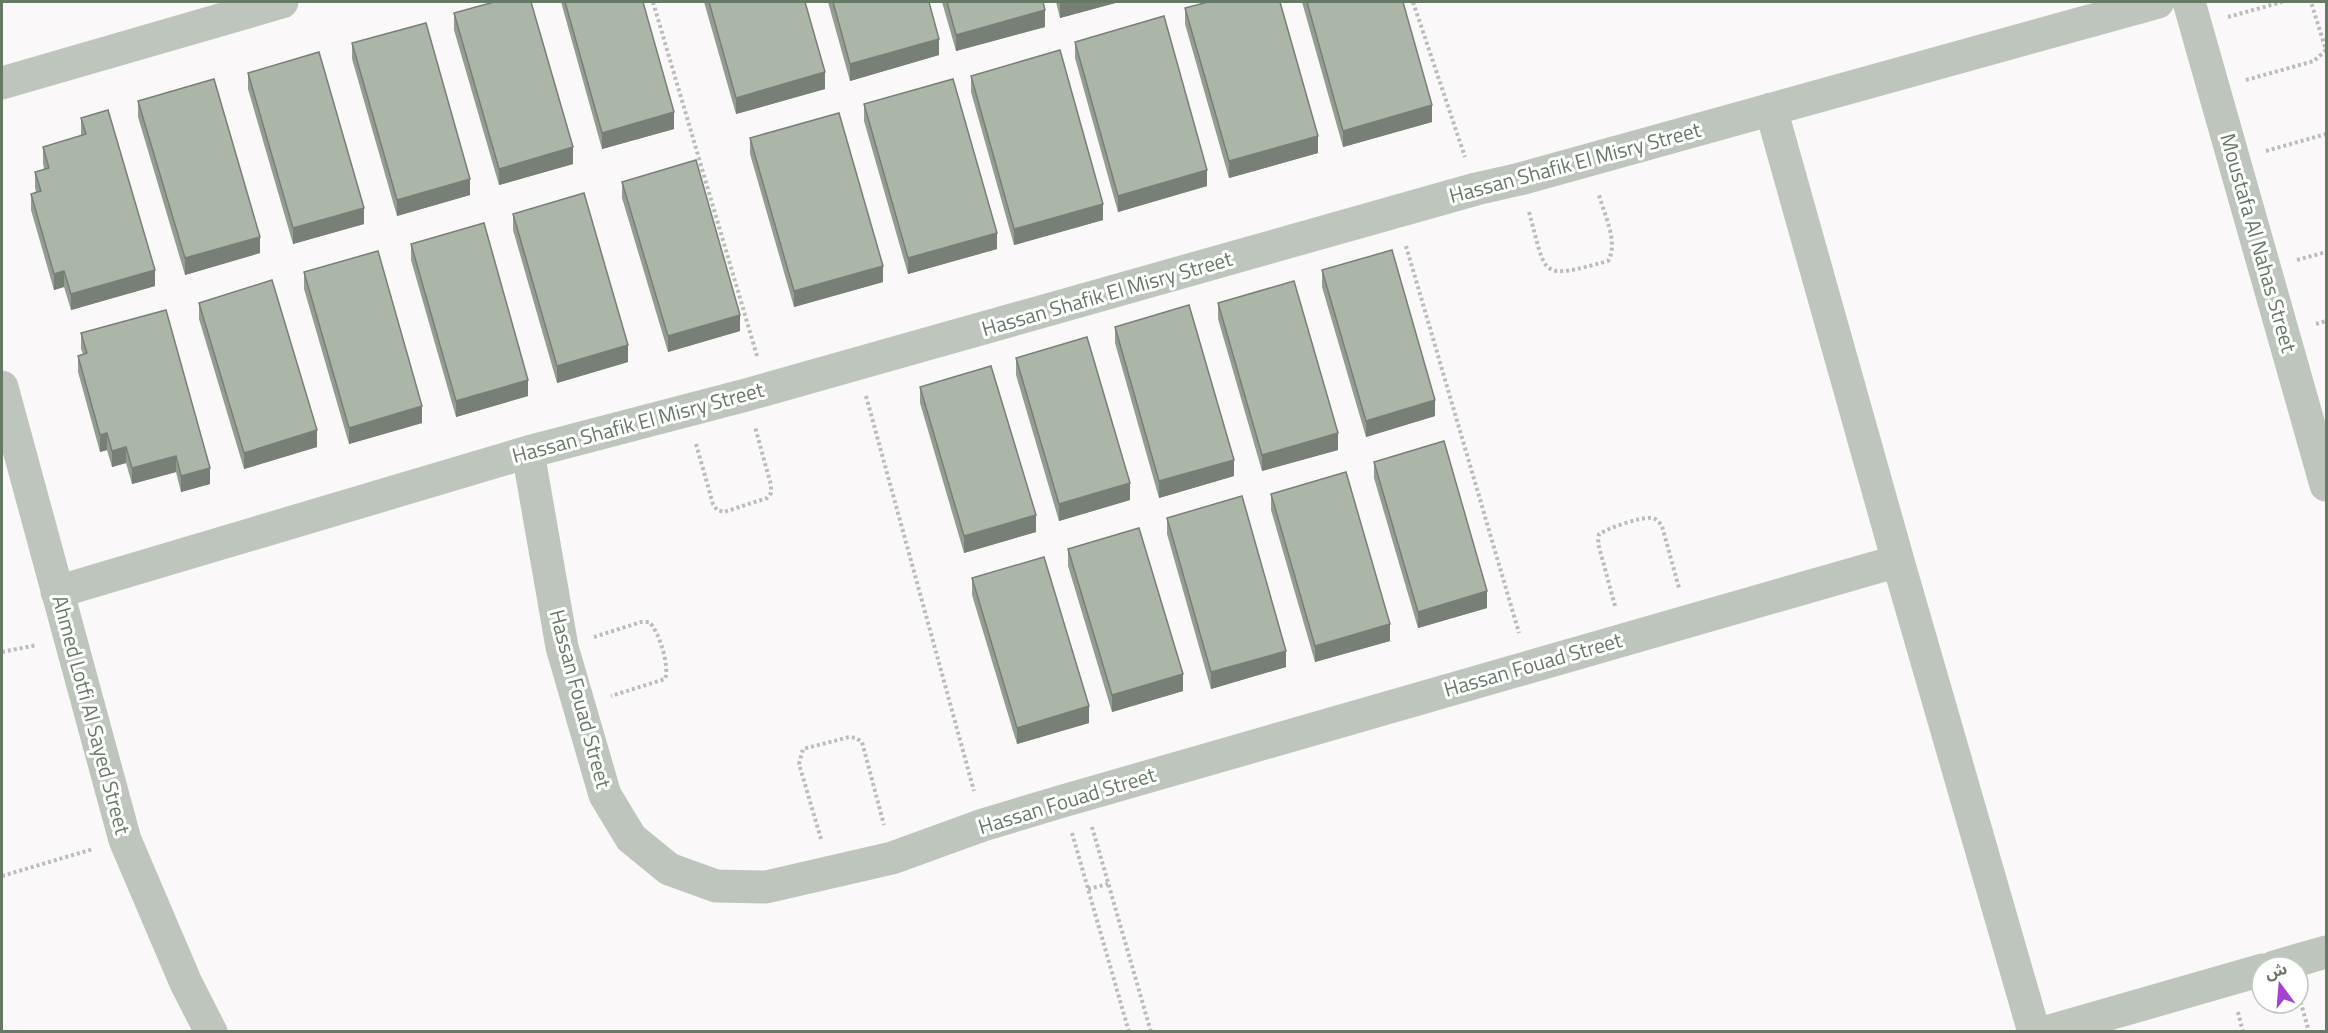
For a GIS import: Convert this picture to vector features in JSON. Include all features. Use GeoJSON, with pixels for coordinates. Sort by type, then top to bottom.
{"type":"FeatureCollection","features":[{"type":"Feature","properties":{"kind":"street"},"geometry":{"type":"LineString","coordinates":[[2,82],[282,2]]}},
{"type":"Feature","properties":{"kind":"street","name":"Hassan Shafik El Misry Street"},"geometry":{"type":"LineString","coordinates":[[57,592],[528,452],[687,411],[1476,189],[1520,179],[2158,2]]}},
{"type":"Feature","properties":{"kind":"street","name":"Moustafa Al Nahas Street"},"geometry":{"type":"LineString","coordinates":[[2192,14],[2326,485]]}},
{"type":"Feature","properties":{"kind":"street"},"geometry":{"type":"LineString","coordinates":[[1771,109],[2034,1032]]}},
{"type":"Feature","properties":{"kind":"street","name":"Ahmed Lotfi Al Sayed Street"},"geometry":{"type":"LineString","coordinates":[[2,387],[125,840],[173,953],[211,1032]]}},
{"type":"Feature","properties":{"kind":"street","name":"Hassan Fouad Street"},"geometry":{"type":"LineString","coordinates":[[528,452],[562,647],[605,795],[631,838],[669,869],[716,886],[766,887],[892,858],[983,825],[1073,798],[1898,561]]}},
{"type":"Feature","properties":{"kind":"street"},"geometry":{"type":"LineString","coordinates":[[2310,957],[2326,952]]}},
{"type":"Feature","properties":{"kind":"street"},"geometry":{"type":"LineString","coordinates":[[2046,1032],[2250,973]]}},
{"type":"Feature","properties":{"kind":"path"},"geometry":{"type":"LineString","coordinates":[[653,2],[756,391],[771,485],[771,493],[767,498],[724,512],[717,510],[713,504],[687,411]]}},
{"type":"Feature","properties":{"kind":"path"},"geometry":{"type":"LineString","coordinates":[[1413,2],[1476,189]]}},
{"type":"Feature","properties":{"kind":"path"},"geometry":{"type":"LineString","coordinates":[[2192,14],[2282,2]]}},
{"type":"Feature","properties":{"kind":"path"},"geometry":{"type":"LineString","coordinates":[[2214,89],[2314,61],[2321,56],[2326,50],[2311,2]]}},
{"type":"Feature","properties":{"kind":"path"},"geometry":{"type":"LineString","coordinates":[[2234,160],[2326,134]]}},
{"type":"Feature","properties":{"kind":"path"},"geometry":{"type":"LineString","coordinates":[[1520,179],[1544,265],[1553,272],[1565,273],[1608,261],[1613,253],[1589,160]]}},
{"type":"Feature","properties":{"kind":"path"},"geometry":{"type":"LineString","coordinates":[[1396,213],[1529,666]]}},
{"type":"Feature","properties":{"kind":"path"},"geometry":{"type":"LineString","coordinates":[[857,363],[983,825]]}},
{"type":"Feature","properties":{"kind":"path"},"geometry":{"type":"LineString","coordinates":[[1624,638],[1598,543],[1599,534],[1606,529],[1650,518],[1658,520],[1662,526],[1689,620]]}},
{"type":"Feature","properties":{"kind":"path"},"geometry":{"type":"LineString","coordinates":[[562,647],[641,622],[649,622],[655,628],[668,671],[664,679],[579,706]]}},
{"type":"Feature","properties":{"kind":"path"},"geometry":{"type":"LineString","coordinates":[[831,872],[799,764],[800,756],[803,749],[849,737],[861,742],[892,858]]}},
{"type":"Feature","properties":{"kind":"path"},"geometry":{"type":"LineString","coordinates":[[1073,798],[1108,884],[1151,1032]]}},
{"type":"Feature","properties":{"kind":"path"},"geometry":{"type":"LineString","coordinates":[[1073,798],[1088,889],[1129,1032]]}},
{"type":"Feature","properties":{"kind":"path"},"geometry":{"type":"LineString","coordinates":[[2,876],[125,840]]}},
{"type":"Feature","properties":{"kind":"path"},"geometry":{"type":"LineString","coordinates":[[1088,889],[1108,884]]}},
{"type":"Feature","properties":{"kind":"path"},"geometry":{"type":"LineString","coordinates":[[2304,1015],[2309,1032]]}},
{"type":"Feature","properties":{"kind":"building"},"geometry":{"type":"Polygon","coordinates":[[[494,2],[531,2],[573,147],[499,169],[454,13],[494,2]]]}},
{"type":"Feature","properties":{"kind":"building"},"geometry":{"type":"Polygon","coordinates":[[[565,2],[643,2],[674,112],[602,133],[565,2]]]}},
{"type":"Feature","properties":{"kind":"building"},"geometry":{"type":"Polygon","coordinates":[[[709,2],[805,2],[825,72],[736,98],[709,2]]]}},
{"type":"Feature","properties":{"kind":"building"},"geometry":{"type":"Polygon","coordinates":[[[833,2],[929,2],[939,39],[850,64],[833,2]]]}},
{"type":"Feature","properties":{"kind":"building"},"geometry":{"type":"Polygon","coordinates":[[[947,2],[1043,2],[1045,10],[956,35],[947,2]]]}},
{"type":"Feature","properties":{"kind":"building"},"geometry":{"type":"Polygon","coordinates":[[[1208,2],[1280,2],[1318,136],[1229,161],[1185,8],[1208,2]]]}},
{"type":"Feature","properties":{"kind":"building"},"geometry":{"type":"Polygon","coordinates":[[[1307,2],[1403,2],[1432,105],[1343,131],[1307,2]]]}},
{"type":"Feature","properties":{"kind":"building"},"geometry":{"type":"Polygon","coordinates":[[[1164,16],[1207,170],[1118,196],[1075,42],[1164,16]]]}},
{"type":"Feature","properties":{"kind":"building"},"geometry":{"type":"Polygon","coordinates":[[[426,23],[470,179],[397,200],[352,43],[426,23]]]}},
{"type":"Feature","properties":{"kind":"building"},"geometry":{"type":"Polygon","coordinates":[[[1060,50],[1103,204],[1014,229],[971,76],[1060,50]]]}},
{"type":"Feature","properties":{"kind":"building"},"geometry":{"type":"Polygon","coordinates":[[[319,52],[364,208],[293,228],[248,73],[319,52]]]}},
{"type":"Feature","properties":{"kind":"building"},"geometry":{"type":"Polygon","coordinates":[[[214,79],[260,237],[185,258],[138,101],[214,79]]]}},
{"type":"Feature","properties":{"kind":"building"},"geometry":{"type":"Polygon","coordinates":[[[953,79],[997,233],[908,258],[864,104],[953,79]]]}},
{"type":"Feature","properties":{"kind":"building"},"geometry":{"type":"Polygon","coordinates":[[[108,110],[155,270],[71,294],[64,271],[54,274],[31,194],[41,191],[35,172],[49,168],[43,147],[86,134],[81,118],[108,110]]]}},
{"type":"Feature","properties":{"kind":"building"},"geometry":{"type":"Polygon","coordinates":[[[839,113],[883,266],[794,291],[750,138],[839,113]]]}},
{"type":"Feature","properties":{"kind":"building"},"geometry":{"type":"Polygon","coordinates":[[[696,160],[740,315],[668,336],[622,182],[696,160]]]}},
{"type":"Feature","properties":{"kind":"building"},"geometry":{"type":"Polygon","coordinates":[[[584,193],[628,345],[557,366],[513,214],[584,193]]]}},
{"type":"Feature","properties":{"kind":"building"},"geometry":{"type":"Polygon","coordinates":[[[484,223],[528,380],[456,401],[411,244],[484,223]]]}},
{"type":"Feature","properties":{"kind":"building"},"geometry":{"type":"Polygon","coordinates":[[[1392,250],[1435,400],[1366,421],[1322,270],[1392,250]]]}},
{"type":"Feature","properties":{"kind":"building"},"geometry":{"type":"Polygon","coordinates":[[[378,251],[422,406],[349,428],[304,272],[378,251]]]}},
{"type":"Feature","properties":{"kind":"building"},"geometry":{"type":"Polygon","coordinates":[[[272,280],[317,430],[244,453],[199,303],[272,280]]]}},
{"type":"Feature","properties":{"kind":"building"},"geometry":{"type":"Polygon","coordinates":[[[1294,281],[1338,433],[1262,455],[1218,303],[1294,281]]]}},
{"type":"Feature","properties":{"kind":"building"},"geometry":{"type":"Polygon","coordinates":[[[1189,305],[1234,460],[1159,481],[1115,327],[1189,305]]]}},
{"type":"Feature","properties":{"kind":"building"},"geometry":{"type":"Polygon","coordinates":[[[166,310],[210,468],[181,476],[176,456],[132,468],[126,447],[112,451],[107,433],[100,435],[78,356],[87,353],[81,333],[166,310]]]}},
{"type":"Feature","properties":{"kind":"building"},"geometry":{"type":"Polygon","coordinates":[[[1087,337],[1130,483],[1059,504],[1016,358],[1087,337]]]}},
{"type":"Feature","properties":{"kind":"building"},"geometry":{"type":"Polygon","coordinates":[[[991,366],[1036,515],[964,536],[920,387],[991,366]]]}},
{"type":"Feature","properties":{"kind":"building"},"geometry":{"type":"Polygon","coordinates":[[[1444,441],[1487,591],[1418,612],[1374,462],[1444,441]]]}},
{"type":"Feature","properties":{"kind":"building"},"geometry":{"type":"Polygon","coordinates":[[[1346,472],[1390,624],[1315,646],[1271,494],[1346,472]]]}},
{"type":"Feature","properties":{"kind":"building"},"geometry":{"type":"Polygon","coordinates":[[[1242,496],[1286,651],[1211,672],[1167,518],[1242,496]]]}},
{"type":"Feature","properties":{"kind":"building"},"geometry":{"type":"Polygon","coordinates":[[[1139,528],[1183,674],[1112,695],[1068,549],[1139,528]]]}},
{"type":"Feature","properties":{"kind":"building"},"geometry":{"type":"Polygon","coordinates":[[[1044,557],[1089,706],[1017,728],[972,578],[1044,557]]]}}]}
